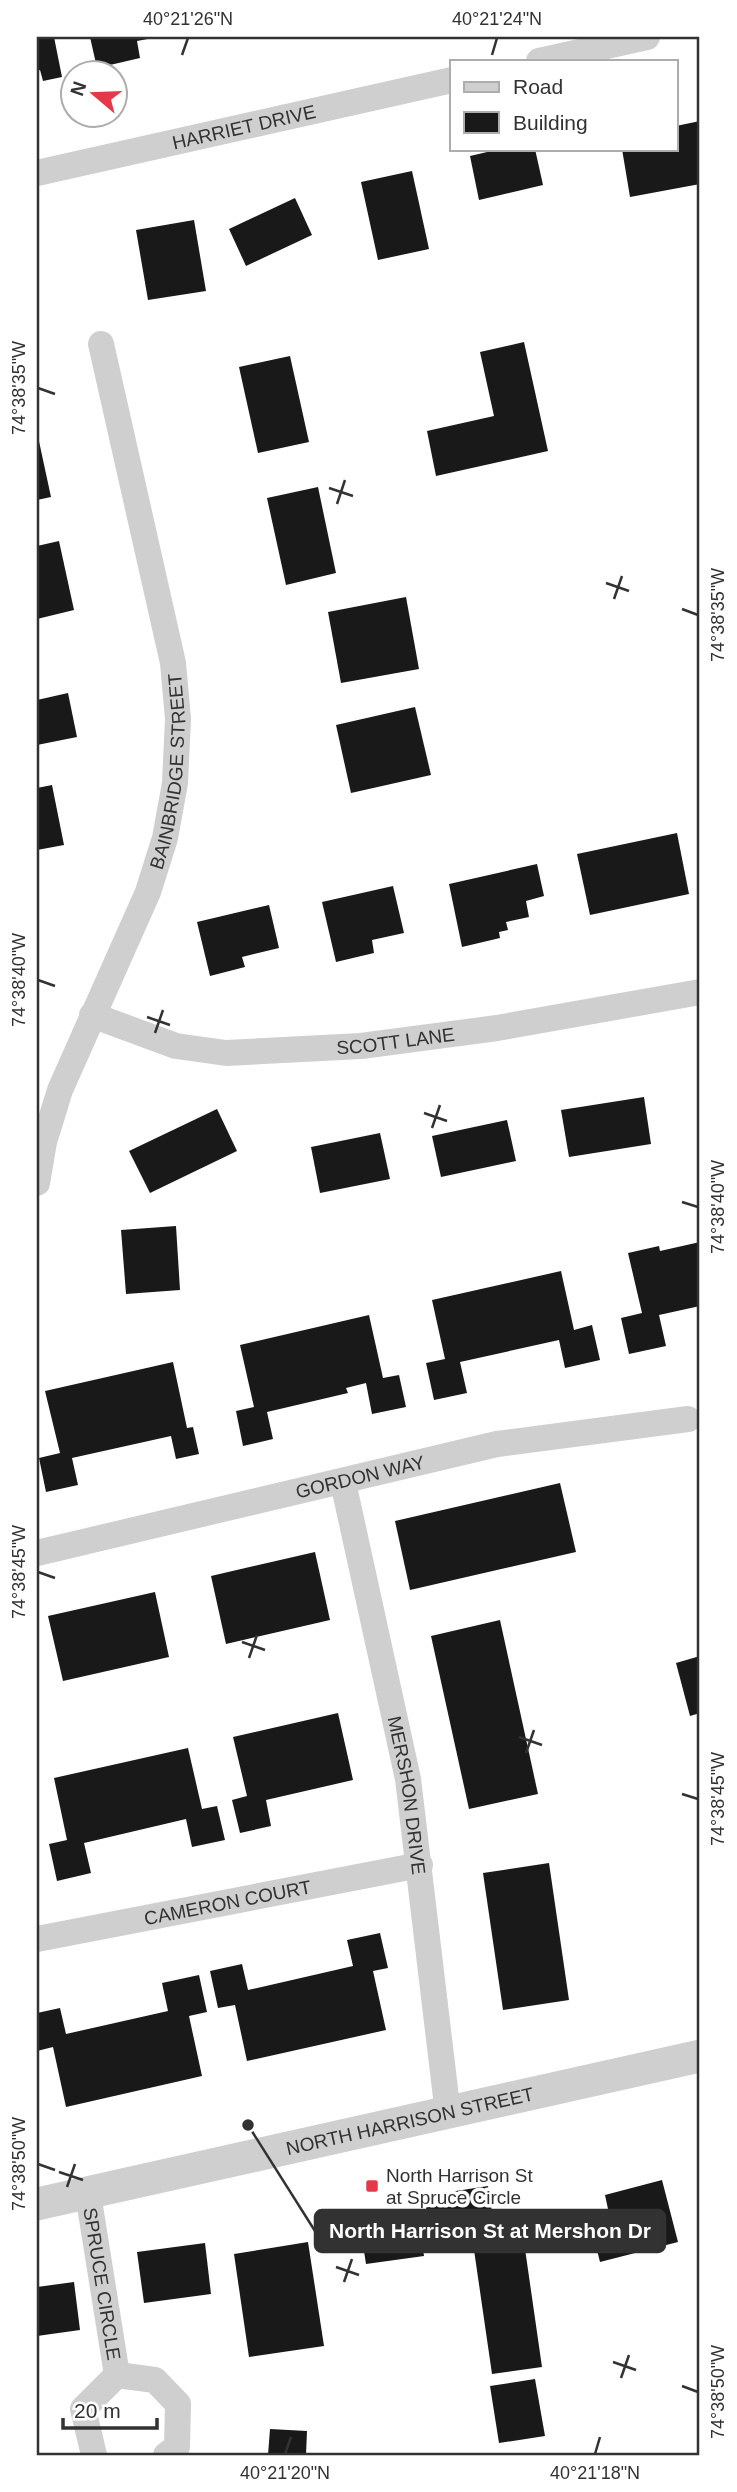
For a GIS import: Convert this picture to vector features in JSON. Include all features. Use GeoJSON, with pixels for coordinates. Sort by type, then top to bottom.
{"type":"FeatureCollection","features":[{"type":"Feature","properties":{"kind":"street"},"geometry":{"type":"LineString","coordinates":[[544,60],[647,37]]}},
{"type":"Feature","properties":{"kind":"street","name":"HARRIET DRIVE"},"geometry":{"type":"LineString","coordinates":[[37,173],[450,80]]}},
{"type":"Feature","properties":{"kind":"street","name":"BAINBRIDGE STREET"},"geometry":{"type":"LineString","coordinates":[[37,1183],[44,1142],[60,1090],[148,892],[165,838],[175,783],[178,719],[173,663],[101,344]]}},
{"type":"Feature","properties":{"kind":"street","name":"SCOTT LANE"},"geometry":{"type":"LineString","coordinates":[[92,1015],[176,1046],[226,1053],[389,1042],[497,1028],[700,992]]}},
{"type":"Feature","properties":{"kind":"street","name":"GORDON WAY"},"geometry":{"type":"LineString","coordinates":[[37,1553],[497,1444],[688,1419]]}},
{"type":"Feature","properties":{"kind":"street","name":"MERSHON DRIVE"},"geometry":{"type":"LineString","coordinates":[[343,1482],[408,1779],[448,2114]]}},
{"type":"Feature","properties":{"kind":"street","name":"CAMERON COURT"},"geometry":{"type":"LineString","coordinates":[[37,1939],[420,1865]]}},
{"type":"Feature","properties":{"kind":"street","name":"NORTH HARRISON STREET"},"geometry":{"type":"LineString","coordinates":[[37,2204],[700,2056]]}},
{"type":"Feature","properties":{"kind":"street","name":"SPRUCE CIRCLE"},"geometry":{"type":"LineString","coordinates":[[88,2194],[117,2375]]}},
{"type":"Feature","properties":{"kind":"street","name":"SPRUCE CIRCLE"},"geometry":{"type":"LineString","coordinates":[[94,2455],[83,2409],[117,2375]]}},
{"type":"Feature","properties":{"kind":"street","name":"SPRUCE CIRCLE"},"geometry":{"type":"LineString","coordinates":[[117,2375],[155,2380],[178,2404],[177,2446],[166,2455]]}},
{"type":"Feature","properties":{"kind":"building"},"geometry":{"type":"Polygon","coordinates":[[[37,37],[54,37],[60,77],[43,81],[40,70],[37,71],[37,37]]]}},
{"type":"Feature","properties":{"kind":"building"},"geometry":{"type":"Polygon","coordinates":[[[90,37],[153,37],[137,41],[140,58],[95,60],[90,37]]]}},
{"type":"Feature","properties":{"kind":"building"},"geometry":{"type":"Polygon","coordinates":[[[700,121],[700,184],[630,197],[622,150],[678,150],[678,126],[700,121]]]}},
{"type":"Feature","properties":{"kind":"building"},"geometry":{"type":"Polygon","coordinates":[[[496,150],[535,150],[543,185],[479,200],[470,156],[496,150]]]}},
{"type":"Feature","properties":{"kind":"building"},"geometry":{"type":"Polygon","coordinates":[[[412,171],[429,249],[378,260],[361,182],[412,171]]]}},
{"type":"Feature","properties":{"kind":"building"},"geometry":{"type":"Polygon","coordinates":[[[295,198],[312,235],[246,266],[229,229],[295,198]]]}},
{"type":"Feature","properties":{"kind":"building"},"geometry":{"type":"Polygon","coordinates":[[[194,220],[206,291],[148,300],[136,230],[194,220]]]}},
{"type":"Feature","properties":{"kind":"building"},"geometry":{"type":"Polygon","coordinates":[[[524,342],[548,451],[436,476],[427,431],[494,416],[480,352],[524,342]]]}},
{"type":"Feature","properties":{"kind":"building"},"geometry":{"type":"Polygon","coordinates":[[[290,356],[309,442],[258,453],[239,367],[290,356]]]}},
{"type":"Feature","properties":{"kind":"building"},"geometry":{"type":"Polygon","coordinates":[[[37,432],[51,497],[37,500],[37,432]]]}},
{"type":"Feature","properties":{"kind":"building"},"geometry":{"type":"Polygon","coordinates":[[[318,487],[336,573],[286,585],[267,498],[318,487]]]}},
{"type":"Feature","properties":{"kind":"building"},"geometry":{"type":"Polygon","coordinates":[[[59,541],[74,610],[37,619],[37,546],[59,541]]]}},
{"type":"Feature","properties":{"kind":"building"},"geometry":{"type":"Polygon","coordinates":[[[406,597],[419,669],[341,683],[328,612],[406,597]]]}},
{"type":"Feature","properties":{"kind":"building"},"geometry":{"type":"Polygon","coordinates":[[[68,693],[77,737],[37,745],[37,700],[68,693]]]}},
{"type":"Feature","properties":{"kind":"building"},"geometry":{"type":"Polygon","coordinates":[[[415,707],[431,775],[351,793],[336,725],[415,707]]]}},
{"type":"Feature","properties":{"kind":"building"},"geometry":{"type":"Polygon","coordinates":[[[52,785],[64,845],[37,850],[37,788],[52,785]]]}},
{"type":"Feature","properties":{"kind":"building"},"geometry":{"type":"Polygon","coordinates":[[[677,833],[689,894],[590,915],[577,854],[677,833]]]}},
{"type":"Feature","properties":{"kind":"building"},"geometry":{"type":"Polygon","coordinates":[[[537,864],[544,896],[526,901],[529,917],[506,922],[508,930],[499,932],[500,938],[462,947],[449,884],[537,864]]]}},
{"type":"Feature","properties":{"kind":"building"},"geometry":{"type":"Polygon","coordinates":[[[393,886],[404,933],[372,940],[374,953],[336,962],[322,902],[393,886]]]}},
{"type":"Feature","properties":{"kind":"building"},"geometry":{"type":"Polygon","coordinates":[[[269,905],[279,948],[242,957],[245,967],[210,976],[197,922],[269,905]]]}},
{"type":"Feature","properties":{"kind":"building"},"geometry":{"type":"Polygon","coordinates":[[[644,1097],[651,1144],[569,1157],[561,1110],[644,1097]]]}},
{"type":"Feature","properties":{"kind":"building"},"geometry":{"type":"Polygon","coordinates":[[[217,1109],[237,1151],[150,1193],[129,1151],[217,1109]]]}},
{"type":"Feature","properties":{"kind":"building"},"geometry":{"type":"Polygon","coordinates":[[[507,1120],[516,1161],[441,1177],[432,1136],[507,1120]]]}},
{"type":"Feature","properties":{"kind":"building"},"geometry":{"type":"Polygon","coordinates":[[[380,1133],[390,1179],[320,1193],[311,1147],[380,1133]]]}},
{"type":"Feature","properties":{"kind":"building"},"geometry":{"type":"Polygon","coordinates":[[[176,1226],[180,1290],[126,1294],[121,1230],[176,1226]]]}},
{"type":"Feature","properties":{"kind":"building"},"geometry":{"type":"Polygon","coordinates":[[[700,1242],[700,1306],[659,1315],[666,1346],[629,1354],[621,1318],[642,1313],[628,1253],[659,1246],[660,1251],[700,1242]]]}},
{"type":"Feature","properties":{"kind":"building"},"geometry":{"type":"Polygon","coordinates":[[[561,1271],[574,1330],[592,1325],[600,1360],[565,1368],[559,1340],[460,1362],[467,1393],[434,1400],[426,1363],[445,1359],[432,1300],[561,1271]]]}},
{"type":"Feature","properties":{"kind":"building"},"geometry":{"type":"Polygon","coordinates":[[[369,1315],[383,1378],[399,1375],[406,1407],[372,1414],[366,1383],[346,1388],[348,1393],[267,1412],[273,1439],[243,1446],[236,1411],[254,1407],[240,1345],[369,1315]]]}},
{"type":"Feature","properties":{"kind":"building"},"geometry":{"type":"Polygon","coordinates":[[[173,1362],[187,1428],[193,1427],[199,1454],[176,1459],[171,1436],[72,1458],[78,1485],[46,1492],[39,1458],[60,1453],[45,1391],[173,1362]]]}},
{"type":"Feature","properties":{"kind":"building"},"geometry":{"type":"Polygon","coordinates":[[[560,1483],[576,1552],[410,1590],[395,1521],[560,1483]]]}},
{"type":"Feature","properties":{"kind":"building"},"geometry":{"type":"Polygon","coordinates":[[[315,1552],[330,1620],[226,1644],[211,1576],[315,1552]]]}},
{"type":"Feature","properties":{"kind":"building"},"geometry":{"type":"Polygon","coordinates":[[[155,1592],[169,1657],[63,1681],[48,1616],[155,1592]]]}},
{"type":"Feature","properties":{"kind":"building"},"geometry":{"type":"Polygon","coordinates":[[[500,1620],[538,1794],[469,1809],[431,1636],[500,1620]]]}},
{"type":"Feature","properties":{"kind":"building"},"geometry":{"type":"Polygon","coordinates":[[[700,1656],[700,1713],[690,1716],[676,1663],[700,1656]]]}},
{"type":"Feature","properties":{"kind":"building"},"geometry":{"type":"Polygon","coordinates":[[[338,1713],[353,1780],[266,1800],[271,1826],[240,1833],[232,1800],[247,1796],[233,1737],[338,1713]]]}},
{"type":"Feature","properties":{"kind":"building"},"geometry":{"type":"Polygon","coordinates":[[[188,1748],[202,1809],[217,1806],[225,1840],[192,1847],[186,1819],[84,1843],[91,1873],[57,1881],[49,1844],[67,1840],[54,1778],[188,1748]]]}},
{"type":"Feature","properties":{"kind":"building"},"geometry":{"type":"Polygon","coordinates":[[[549,1863],[569,2000],[503,2010],[483,1873],[549,1863]]]}},
{"type":"Feature","properties":{"kind":"building"},"geometry":{"type":"Polygon","coordinates":[[[380,1933],[388,1968],[373,1971],[386,2030],[247,2061],[235,2005],[218,2008],[210,1971],[242,1964],[248,1990],[353,1966],[347,1940],[380,1933]]]}},
{"type":"Feature","properties":{"kind":"building"},"geometry":{"type":"Polygon","coordinates":[[[199,1975],[207,2012],[189,2016],[202,2076],[66,2107],[53,2047],[37,2051],[37,2013],[60,2008],[66,2034],[168,2011],[162,1983],[199,1975]]]}},
{"type":"Feature","properties":{"kind":"building"},"geometry":{"type":"Polygon","coordinates":[[[662,2180],[678,2242],[600,2262],[588,2214],[608,2209],[605,2195],[662,2180]]]}},
{"type":"Feature","properties":{"kind":"building"},"geometry":{"type":"Polygon","coordinates":[[[488,2186],[494,2225],[521,2221],[542,2367],[492,2374],[473,2243],[431,2249],[424,2196],[488,2186]]]}},
{"type":"Feature","properties":{"kind":"building"},"geometry":{"type":"Polygon","coordinates":[[[417,2210],[424,2256],[366,2264],[359,2219],[417,2210]]]}},
{"type":"Feature","properties":{"kind":"building"},"geometry":{"type":"Polygon","coordinates":[[[308,2242],[324,2346],[249,2357],[234,2254],[308,2242]]]}},
{"type":"Feature","properties":{"kind":"building"},"geometry":{"type":"Polygon","coordinates":[[[205,2243],[211,2294],[144,2303],[137,2252],[205,2243]]]}},
{"type":"Feature","properties":{"kind":"building"},"geometry":{"type":"Polygon","coordinates":[[[74,2282],[80,2330],[37,2336],[37,2287],[74,2282]]]}},
{"type":"Feature","properties":{"kind":"building"},"geometry":{"type":"Polygon","coordinates":[[[535,2379],[545,2436],[499,2443],[490,2386],[535,2379]]]}},
{"type":"Feature","properties":{"kind":"building"},"geometry":{"type":"Polygon","coordinates":[[[270,2429],[307,2431],[306,2455],[268,2455],[270,2429]]]}},
{"type":"Feature","properties":{"kind":"place","name":"North Harrison St at Mershon Dr"},"geometry":{"type":"Point","coordinates":[248,2125]}},
{"type":"Feature","properties":{"kind":"place","name":"North Harrison St at Spruce Circle"},"geometry":{"type":"Point","coordinates":[372,2186]}}]}
